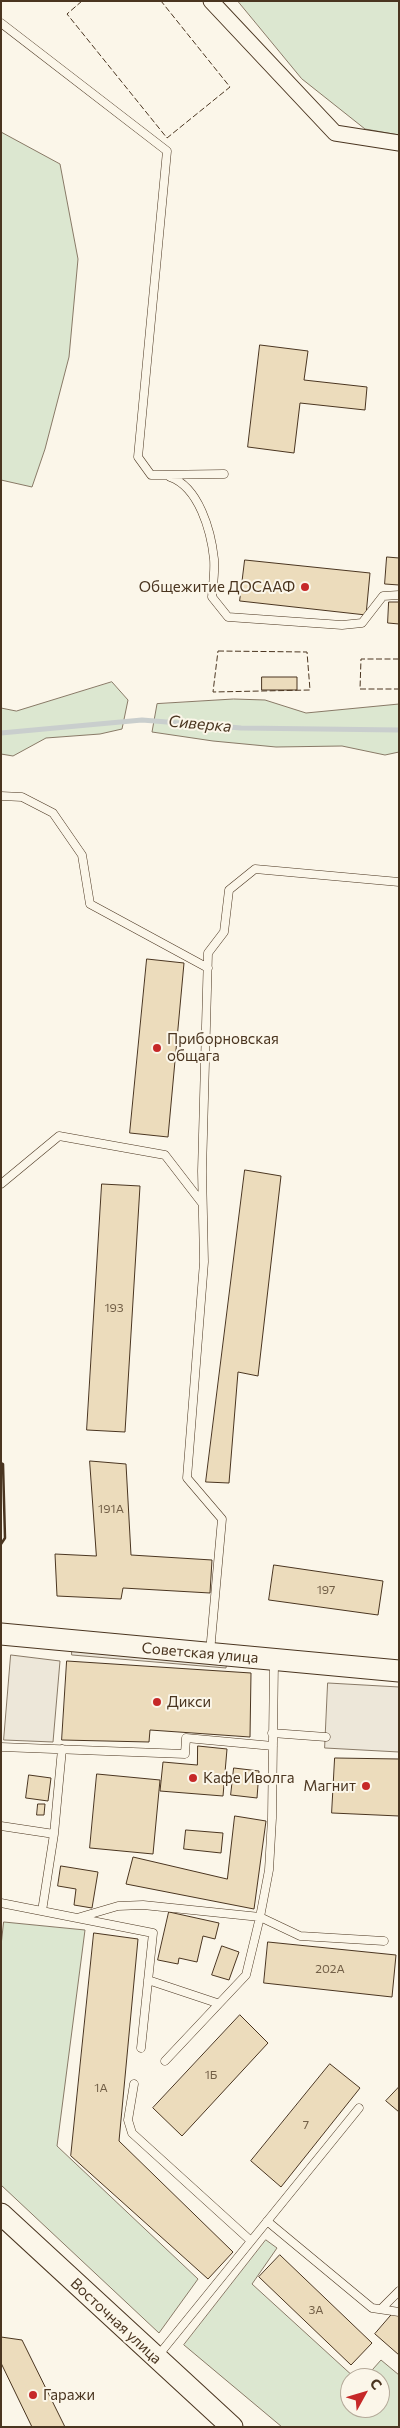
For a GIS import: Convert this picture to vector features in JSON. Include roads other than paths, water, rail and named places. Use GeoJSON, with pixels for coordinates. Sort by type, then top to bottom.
{"type":"FeatureCollection","features":[{"type":"Feature","properties":{"kind":"main road","name":"Советская улица"},"geometry":{"type":"LineString","coordinates":[[1,1634],[399,1671]]}},
{"type":"Feature","properties":{"kind":"main road","name":"Восточная улица"},"geometry":{"type":"LineString","coordinates":[[1,2214],[232,2427]]}},
{"type":"Feature","properties":{"kind":"street"},"geometry":{"type":"LineString","coordinates":[[211,1],[335,133],[399,143]]}},
{"type":"Feature","properties":{"kind":"lane"},"geometry":{"type":"LineString","coordinates":[[1,23],[167,151],[138,457],[151,475],[224,474]]}},
{"type":"Feature","properties":{"kind":"lane"},"geometry":{"type":"LineString","coordinates":[[164,475],[178,480],[200,503],[214,559],[212,598],[228,617],[342,625],[362,623],[383,596],[399,595]]}},
{"type":"Feature","properties":{"kind":"lane"},"geometry":{"type":"LineString","coordinates":[[1,796],[22,797],[53,813],[82,855],[90,904],[208,968]]}},
{"type":"Feature","properties":{"kind":"lane"},"geometry":{"type":"LineString","coordinates":[[210,1654],[222,1519],[187,1478],[204,1262],[202,1204],[208,953],[224,932],[228,890],[255,869],[399,882]]}},
{"type":"Feature","properties":{"kind":"lane"},"geometry":{"type":"LineString","coordinates":[[1,1184],[59,1136],[165,1155],[202,1204]]}},
{"type":"Feature","properties":{"kind":"lane"},"geometry":{"type":"LineString","coordinates":[[165,2061],[217,2003],[246,1975],[269,1870],[274,1660]]}},
{"type":"Feature","properties":{"kind":"lane"},"geometry":{"type":"LineString","coordinates":[[272,1733],[326,1737]]}},
{"type":"Feature","properties":{"kind":"lane"},"geometry":{"type":"LineString","coordinates":[[1,1747],[185,1754],[186,1738],[273,1746]]}},
{"type":"Feature","properties":{"kind":"lane"},"geometry":{"type":"LineString","coordinates":[[42,1911],[54,1834],[62,1749]]}},
{"type":"Feature","properties":{"kind":"lane"},"geometry":{"type":"LineString","coordinates":[[1,1826],[54,1834]]}},
{"type":"Feature","properties":{"kind":"lane"},"geometry":{"type":"LineString","coordinates":[[1,1903],[153,1933],[141,2048]]}},
{"type":"Feature","properties":{"kind":"lane"},"geometry":{"type":"LineString","coordinates":[[77,1918],[118,1906],[143,1905],[260,1917],[300,1936],[384,1941]]}},
{"type":"Feature","properties":{"kind":"lane"},"geometry":{"type":"LineString","coordinates":[[148,1980],[217,2003]]}},
{"type":"Feature","properties":{"kind":"lane"},"geometry":{"type":"LineString","coordinates":[[134,2084],[128,2120],[132,2133],[251,2241]]}},
{"type":"Feature","properties":{"kind":"lane"},"geometry":{"type":"LineString","coordinates":[[156,2358],[359,2108]]}},
{"type":"Feature","properties":{"kind":"lane"},"geometry":{"type":"LineString","coordinates":[[267,2221],[372,2308],[399,2312]]}},
{"type":"Feature","properties":{"kind":"lane"},"geometry":{"type":"LineString","coordinates":[[381,2309],[399,2291]]}},
{"type":"Feature","properties":{"kind":"waterway","name":"Сиверка"},"geometry":{"type":"LineString","coordinates":[[1,733],[142,720],[241,728],[399,730]]}},
{"type":"Feature","properties":{"kind":"place","name":"Общежитие ДОСААФ"},"geometry":{"type":"Point","coordinates":[305,587]}},
{"type":"Feature","properties":{"kind":"place","name":"Приборновская общага"},"geometry":{"type":"Point","coordinates":[157,1048]}},
{"type":"Feature","properties":{"kind":"place","name":"Дикси"},"geometry":{"type":"Point","coordinates":[157,1702]}},
{"type":"Feature","properties":{"kind":"place","name":"Кафе Иволга"},"geometry":{"type":"Point","coordinates":[193,1778]}},
{"type":"Feature","properties":{"kind":"place","name":"Магнит"},"geometry":{"type":"Point","coordinates":[366,1786]}},
{"type":"Feature","properties":{"kind":"place","name":"Гаражи"},"geometry":{"type":"Point","coordinates":[33,2395]}}]}
